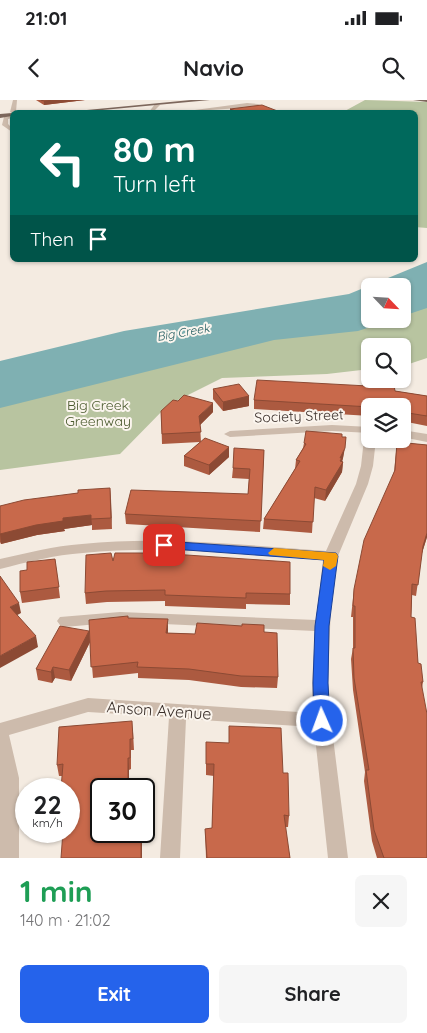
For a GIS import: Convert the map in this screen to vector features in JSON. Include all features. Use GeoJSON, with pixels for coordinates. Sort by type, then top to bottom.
{"type":"FeatureCollection","features":[{"type":"Feature","properties":{"kind":"main road"},"geometry":{"type":"LineString","coordinates":[[92,110],[208,100]]}},
{"type":"Feature","properties":{"kind":"main road"},"geometry":{"type":"LineString","coordinates":[[415,100],[427,101]]}},
{"type":"Feature","properties":{"kind":"main road"},"geometry":{"type":"LineString","coordinates":[[422,100],[427,101]]}},
{"type":"Feature","properties":{"kind":"street"},"geometry":{"type":"LineString","coordinates":[[153,110],[157,105]]}},
{"type":"Feature","properties":{"kind":"street"},"geometry":{"type":"LineString","coordinates":[[201,110],[247,105],[256,105],[267,110]]}},
{"type":"Feature","properties":{"kind":"street"},"geometry":{"type":"LineString","coordinates":[[138,106],[142,110]]}},
{"type":"Feature","properties":{"kind":"street"},"geometry":{"type":"LineString","coordinates":[[10,116],[6,118],[6,124],[10,128]]}},
{"type":"Feature","properties":{"kind":"street","name":"Society Street"},"geometry":{"type":"LineString","coordinates":[[230,434],[332,428],[361,430]]}},
{"type":"Feature","properties":{"kind":"street"},"geometry":{"type":"LineString","coordinates":[[411,435],[427,438]]}},
{"type":"Feature","properties":{"kind":"street"},"geometry":{"type":"LineString","coordinates":[[338,858],[322,721],[320,683],[322,626],[331,556],[362,484],[369,448]]}},
{"type":"Feature","properties":{"kind":"street"},"geometry":{"type":"LineString","coordinates":[[0,564],[53,551],[118,545],[164,545],[331,556]]}},
{"type":"Feature","properties":{"kind":"street"},"geometry":{"type":"LineString","coordinates":[[65,621],[120,617],[322,626]]}},
{"type":"Feature","properties":{"kind":"street","name":"Anson Avenue"},"geometry":{"type":"LineString","coordinates":[[0,730],[88,705],[322,721]]}},
{"type":"Feature","properties":{"kind":"street"},"geometry":{"type":"LineString","coordinates":[[170,858],[178,711]]}},
{"type":"Feature","properties":{"kind":"street"},"geometry":{"type":"LineString","coordinates":[[0,735],[10,778],[9,858]]}},
{"type":"Feature","properties":{"kind":"green space"},"geometry":{"type":"Polygon","coordinates":[[[365,100],[427,102],[427,228],[418,227],[418,110],[347,110],[365,100]]]}},
{"type":"Feature","properties":{"kind":"green space","name":"Big Creek Greenway"},"geometry":{"type":"Polygon","coordinates":[[[427,291],[427,358],[411,363],[411,338],[361,338],[361,370],[327,374],[222,378],[168,405],[120,454],[0,470],[0,394],[361,321],[361,328],[411,328],[411,294],[427,291]]]}},
{"type":"Feature","properties":{"kind":"water"},"geometry":{"type":"Polygon","coordinates":[[[427,262],[427,308],[411,313],[411,278],[388,278],[427,262]]]}},
{"type":"Feature","properties":{"kind":"water","name":"Big Creek"},"geometry":{"type":"Polygon","coordinates":[[[361,289],[361,328],[367,328],[358,331],[274,340],[0,408],[0,361],[124,331],[349,294],[361,289]]]}},
{"type":"Feature","properties":{"kind":"building"},"geometry":{"type":"Polygon","coordinates":[[[262,105],[275,110],[233,110],[230,109],[262,105]]]}},
{"type":"Feature","properties":{"kind":"building"},"geometry":{"type":"Polygon","coordinates":[[[257,380],[361,386],[361,388],[394,388],[395,391],[427,396],[427,416],[411,413],[411,398],[361,398],[361,406],[254,400],[257,380]]]}},
{"type":"Feature","properties":{"kind":"building"},"geometry":{"type":"Polygon","coordinates":[[[239,384],[249,396],[223,402],[213,389],[239,384]]]}},
{"type":"Feature","properties":{"kind":"building"},"geometry":{"type":"Polygon","coordinates":[[[184,395],[213,403],[199,416],[201,432],[162,434],[161,411],[173,400],[178,401],[184,395]]]}},
{"type":"Feature","properties":{"kind":"building"},"geometry":{"type":"Polygon","coordinates":[[[306,431],[342,434],[342,437],[346,437],[345,448],[340,458],[342,458],[340,461],[343,462],[326,490],[315,487],[313,522],[264,519],[300,461],[296,460],[306,444],[304,443],[306,431]]]}},
{"type":"Feature","properties":{"kind":"building"},"geometry":{"type":"Polygon","coordinates":[[[205,438],[229,447],[209,465],[184,456],[205,438]]]}},
{"type":"Feature","properties":{"kind":"building"},"geometry":{"type":"Polygon","coordinates":[[[411,443],[427,445],[427,533],[423,546],[418,585],[412,584],[411,617],[415,618],[418,663],[421,664],[423,682],[421,682],[427,714],[427,858],[384,858],[374,830],[366,770],[369,770],[354,678],[354,589],[364,540],[395,470],[397,448],[411,448],[411,443]]]}},
{"type":"Feature","properties":{"kind":"building"},"geometry":{"type":"Polygon","coordinates":[[[234,448],[264,450],[261,521],[125,514],[131,490],[248,494],[250,469],[233,468],[234,448]]]}},
{"type":"Feature","properties":{"kind":"building"},"geometry":{"type":"Polygon","coordinates":[[[110,488],[111,518],[91,519],[91,515],[63,518],[63,521],[36,525],[0,534],[0,506],[24,500],[78,493],[78,490],[110,488]]]}},
{"type":"Feature","properties":{"kind":"building"},"geometry":{"type":"Polygon","coordinates":[[[111,553],[113,561],[115,553],[157,553],[290,562],[290,594],[246,593],[246,598],[165,595],[165,590],[85,593],[86,555],[111,553]]]}},
{"type":"Feature","properties":{"kind":"building"},"geometry":{"type":"Polygon","coordinates":[[[55,559],[59,587],[20,592],[20,571],[27,570],[27,562],[55,559]]]}},
{"type":"Feature","properties":{"kind":"building"},"geometry":{"type":"Polygon","coordinates":[[[0,576],[19,603],[10,607],[36,636],[0,656],[0,576]]]}},
{"type":"Feature","properties":{"kind":"building"},"geometry":{"type":"Polygon","coordinates":[[[128,616],[128,618],[168,619],[166,633],[195,634],[197,623],[242,626],[242,624],[264,625],[264,632],[277,633],[278,677],[241,676],[189,669],[137,667],[138,662],[91,667],[89,620],[128,616]]]}},
{"type":"Feature","properties":{"kind":"building"},"geometry":{"type":"Polygon","coordinates":[[[60,626],[89,631],[69,670],[53,667],[51,672],[36,669],[60,626]]]}},
{"type":"Feature","properties":{"kind":"building"},"geometry":{"type":"Polygon","coordinates":[[[132,721],[133,739],[130,739],[128,778],[90,778],[90,843],[141,843],[141,858],[61,858],[62,843],[80,843],[80,778],[62,778],[63,764],[57,765],[59,727],[132,721]]]}},
{"type":"Feature","properties":{"kind":"building"},"geometry":{"type":"Polygon","coordinates":[[[229,726],[281,728],[283,773],[288,773],[289,816],[284,815],[290,858],[207,858],[205,829],[212,828],[214,764],[206,764],[206,742],[229,743],[229,726]]]}},
{"type":"Feature","properties":{"kind":"slow traffic"},"geometry":{"type":"LineString","coordinates":[[274,553],[331,556],[330,566]]}},
{"type":"Feature","properties":{"kind":"route"},"geometry":{"type":"LineString","coordinates":[[164,545],[331,556],[322,626],[320,683],[322,721]]}}]}
